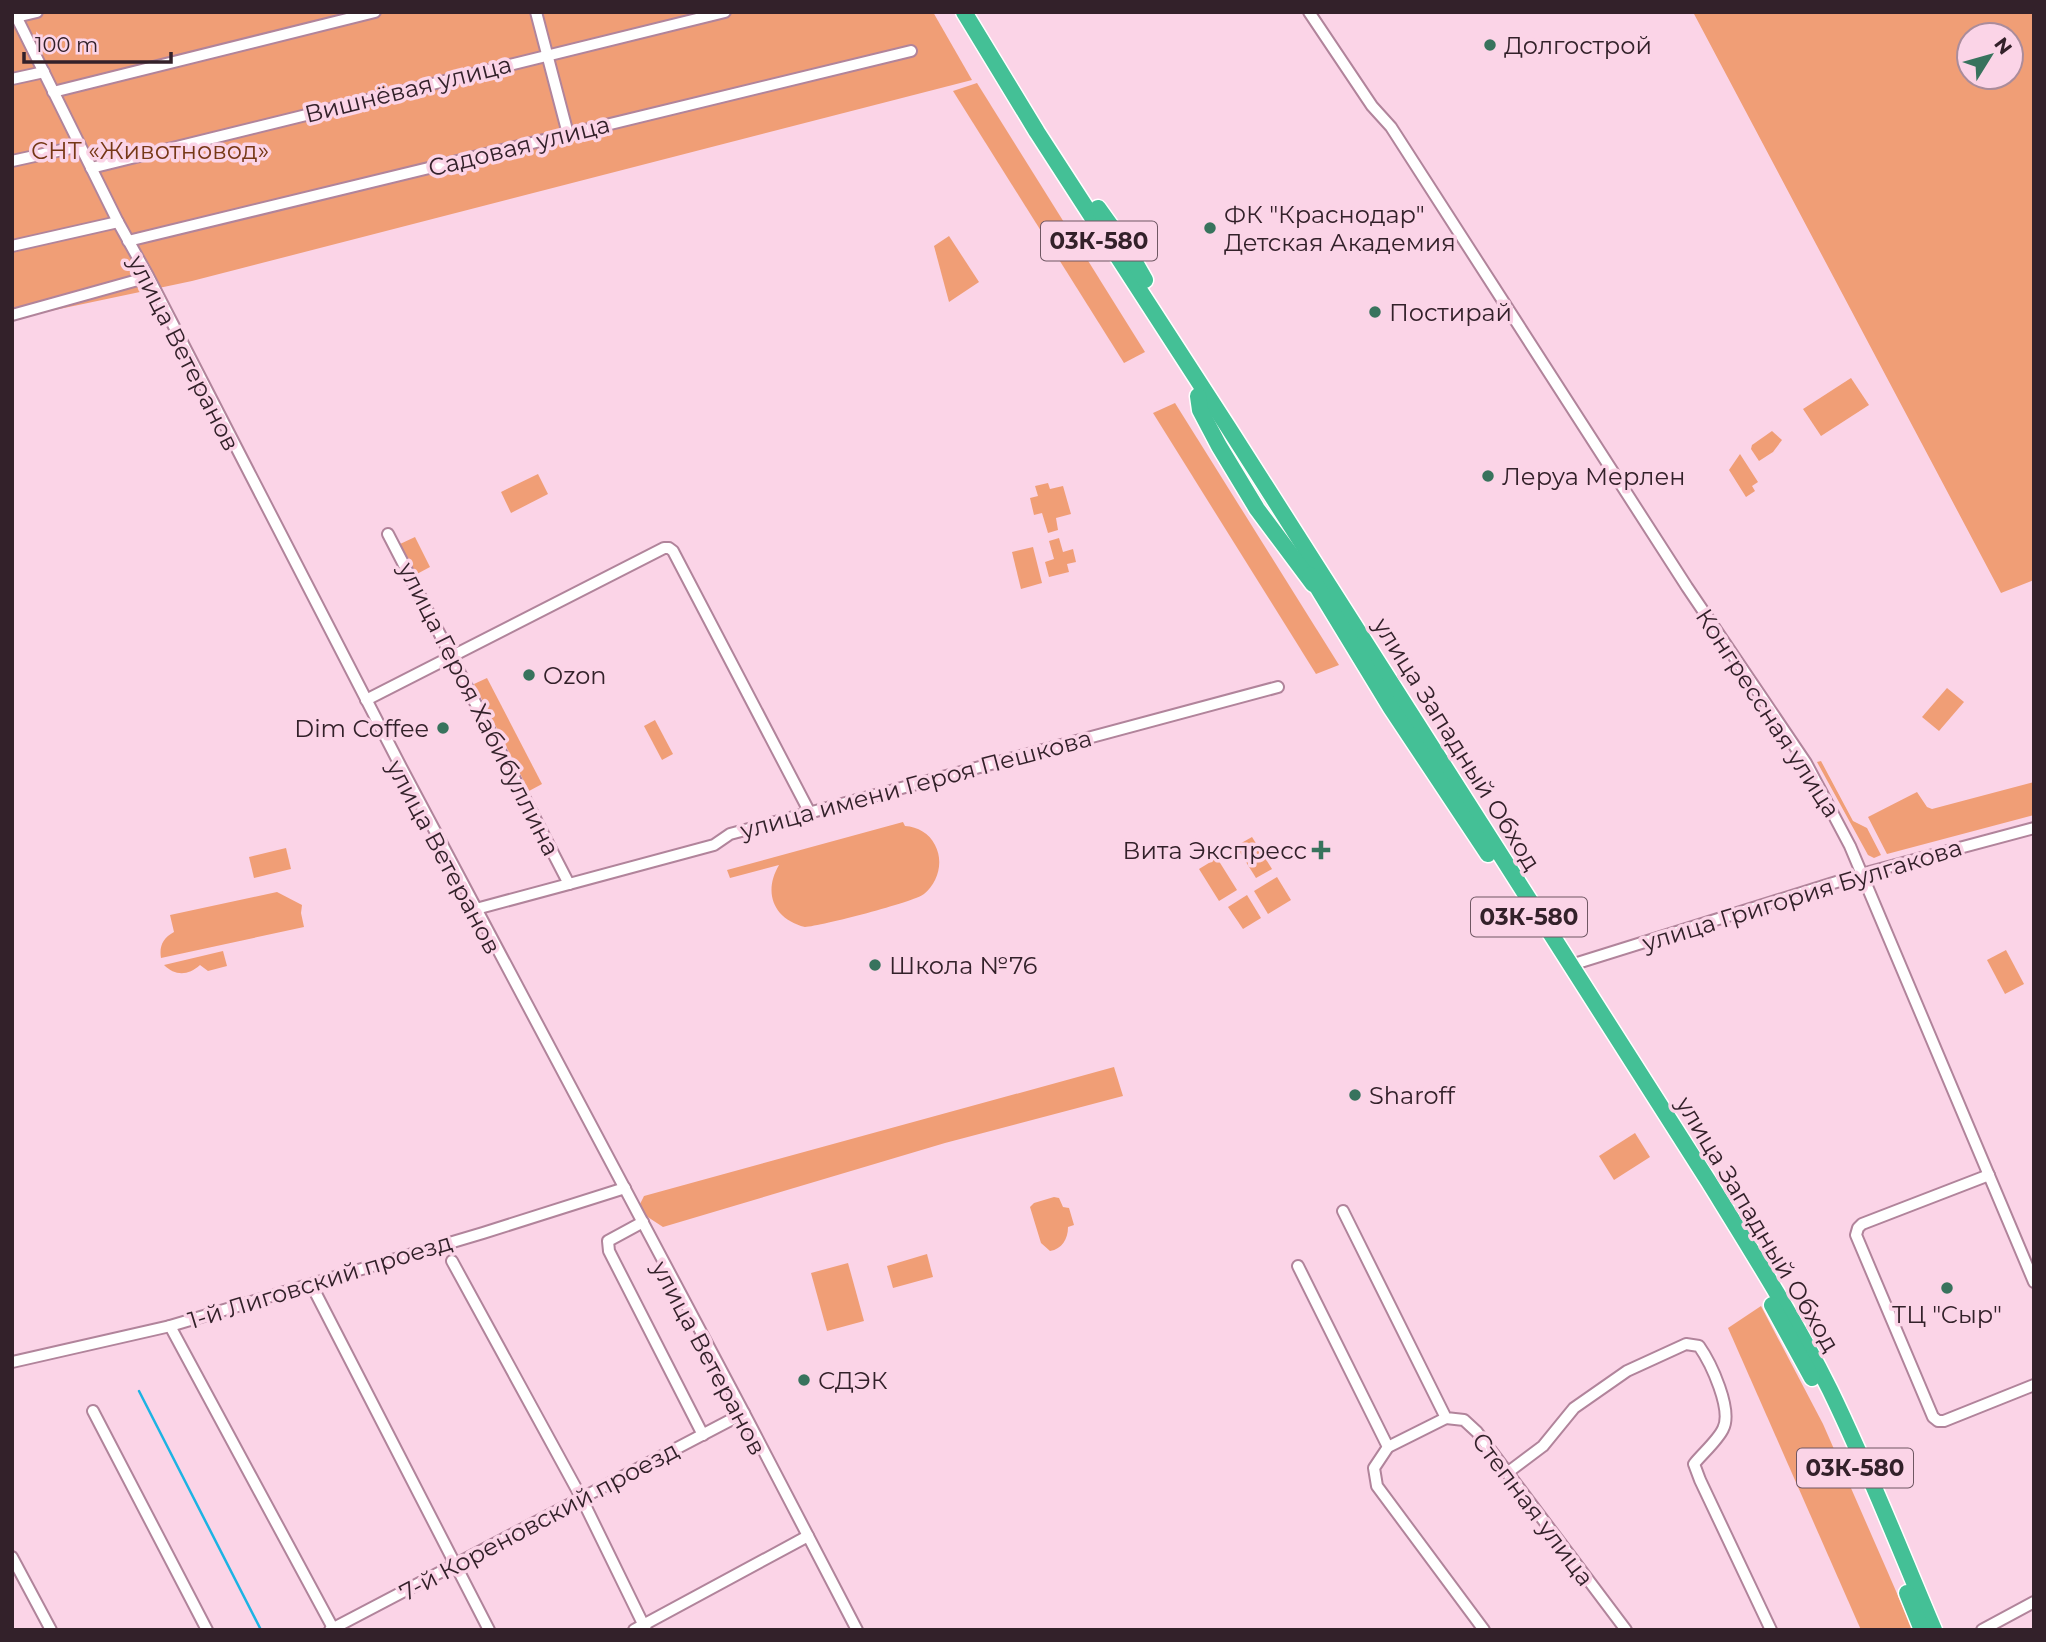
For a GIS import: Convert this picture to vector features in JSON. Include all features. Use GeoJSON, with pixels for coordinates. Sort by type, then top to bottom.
{"type":"FeatureCollection","features":[{"type":"Feature","properties":{"kind":"highway","name":"улица Западный Обход"},"geometry":{"type":"LineString","coordinates":[[957,12],[1035,142],[1293,545],[1391,708],[1677,1144],[1763,1290],[1840,1431],[1922,1630]]}},
{"type":"Feature","properties":{"kind":"highway","name":"улица Западный Обход"},"geometry":{"type":"LineString","coordinates":[[964,12],[1064,173],[1716,1193],[1783,1303],[1830,1391],[1934,1630]]}},
{"type":"Feature","properties":{"kind":"street"},"geometry":{"type":"LineString","coordinates":[[37,12],[15,15],[128,241]]}},
{"type":"Feature","properties":{"kind":"street"},"geometry":{"type":"LineString","coordinates":[[53,92],[375,12]]}},
{"type":"Feature","properties":{"kind":"street"},"geometry":{"type":"LineString","coordinates":[[536,12],[568,134]]}},
{"type":"Feature","properties":{"kind":"street","name":"Вишнёвая улица"},"geometry":{"type":"LineString","coordinates":[[91,168],[725,12]]}},
{"type":"Feature","properties":{"kind":"street","name":"Конгрессная улица"},"geometry":{"type":"LineString","coordinates":[[1308,12],[1372,106],[1391,127],[1687,587],[1806,763],[1862,874],[2034,1282]]}},
{"type":"Feature","properties":{"kind":"street","name":"Садовая улица"},"geometry":{"type":"LineString","coordinates":[[128,241],[911,51]]}},
{"type":"Feature","properties":{"kind":"street"},"geometry":{"type":"LineString","coordinates":[[12,79],[44,72]]}},
{"type":"Feature","properties":{"kind":"street"},"geometry":{"type":"LineString","coordinates":[[12,161],[80,146]]}},
{"type":"Feature","properties":{"kind":"street"},"geometry":{"type":"LineString","coordinates":[[12,246],[118,222]]}},
{"type":"Feature","properties":{"kind":"street","name":"улица Ветеранов"},"geometry":{"type":"LineString","coordinates":[[128,241],[369,716],[623,1189]]}},
{"type":"Feature","properties":{"kind":"street","name":"улица Ветеранов"},"geometry":{"type":"LineString","coordinates":[[128,241],[640,1224],[743,1414],[855,1630]]}},
{"type":"Feature","properties":{"kind":"street"},"geometry":{"type":"LineString","coordinates":[[12,315],[145,278]]}},
{"type":"Feature","properties":{"kind":"street","name":"улица Героя Хабибуллина"},"geometry":{"type":"LineString","coordinates":[[388,534],[569,884]]}},
{"type":"Feature","properties":{"kind":"street"},"geometry":{"type":"LineString","coordinates":[[366,700],[664,548],[669,548],[678,560],[810,813]]}},
{"type":"Feature","properties":{"kind":"street","name":"улица имени Героя Пешкова"},"geometry":{"type":"LineString","coordinates":[[476,909],[714,845],[730,834],[1278,687]]}},
{"type":"Feature","properties":{"kind":"street","name":"улица Григория Булгакова"},"geometry":{"type":"LineString","coordinates":[[1571,965],[1862,874],[2034,828]]}},
{"type":"Feature","properties":{"kind":"street"},"geometry":{"type":"LineString","coordinates":[[1989,1175],[1862,1224],[1857,1228],[1856,1236],[1933,1417],[1944,1422],[2034,1385]]}},
{"type":"Feature","properties":{"kind":"street","name":"1-й Лиговский проезд"},"geometry":{"type":"LineString","coordinates":[[12,1362],[170,1326],[623,1189]]}},
{"type":"Feature","properties":{"kind":"street","name":"Степная улица"},"geometry":{"type":"LineString","coordinates":[[1343,1211],[1446,1418],[1464,1420],[1476,1432],[1626,1630]]}},
{"type":"Feature","properties":{"kind":"street"},"geometry":{"type":"LineString","coordinates":[[640,1224],[608,1241],[609,1251],[703,1435]]}},
{"type":"Feature","properties":{"kind":"street"},"geometry":{"type":"LineString","coordinates":[[452,1261],[583,1499],[641,1628],[806,1537]]}},
{"type":"Feature","properties":{"kind":"street"},"geometry":{"type":"LineString","coordinates":[[1298,1266],[1388,1447]]}},
{"type":"Feature","properties":{"kind":"street"},"geometry":{"type":"LineString","coordinates":[[311,1284],[489,1630]]}},
{"type":"Feature","properties":{"kind":"street"},"geometry":{"type":"LineString","coordinates":[[170,1326],[332,1629]]}},
{"type":"Feature","properties":{"kind":"street"},"geometry":{"type":"LineString","coordinates":[[1507,1473],[1543,1446],[1574,1408],[1627,1371],[1686,1344],[1699,1346],[1710,1362],[1726,1411],[1724,1429],[1694,1464],[1771,1630]]}},
{"type":"Feature","properties":{"kind":"street"},"geometry":{"type":"LineString","coordinates":[[1809,1349],[1838,1398],[1875,1475],[1934,1615],[1945,1630]]}},
{"type":"Feature","properties":{"kind":"street"},"geometry":{"type":"LineString","coordinates":[[93,1411],[207,1630]]}},
{"type":"Feature","properties":{"kind":"street","name":"7-й Кореновский проезд"},"geometry":{"type":"LineString","coordinates":[[332,1629],[743,1414]]}},
{"type":"Feature","properties":{"kind":"street"},"geometry":{"type":"LineString","coordinates":[[1446,1418],[1388,1447],[1374,1468],[1377,1486],[1483,1630]]}},
{"type":"Feature","properties":{"kind":"street"},"geometry":{"type":"LineString","coordinates":[[12,1558],[51,1630]]}},
{"type":"Feature","properties":{"kind":"street"},"geometry":{"type":"LineString","coordinates":[[1982,1630],[2034,1602]]}},
{"type":"Feature","properties":{"kind":"green space","name":"СНТ «Животновод»"},"geometry":{"type":"Polygon","coordinates":[[[12,12],[933,12],[972,80],[192,281],[12,319],[12,12]]]}},
{"type":"Feature","properties":{"kind":"green space"},"geometry":{"type":"Polygon","coordinates":[[[1693,12],[2034,12],[2034,580],[2001,593],[1693,12]]]}},
{"type":"Feature","properties":{"kind":"green space"},"geometry":{"type":"Polygon","coordinates":[[[977,83],[1145,352],[1124,363],[953,91],[977,83]]]}},
{"type":"Feature","properties":{"kind":"green space"},"geometry":{"type":"Polygon","coordinates":[[[949,236],[979,282],[949,302],[934,246],[949,236]]]}},
{"type":"Feature","properties":{"kind":"green space"},"geometry":{"type":"Polygon","coordinates":[[[1851,378],[1869,405],[1821,436],[1803,409],[1851,378]]]}},
{"type":"Feature","properties":{"kind":"green space"},"geometry":{"type":"Polygon","coordinates":[[[1175,403],[1339,665],[1316,674],[1153,413],[1175,403]]]}},
{"type":"Feature","properties":{"kind":"green space"},"geometry":{"type":"Polygon","coordinates":[[[1772,431],[1782,440],[1773,452],[1759,461],[1751,449],[1752,445],[1772,431]]]}},
{"type":"Feature","properties":{"kind":"green space"},"geometry":{"type":"Polygon","coordinates":[[[1740,454],[1758,482],[1752,486],[1755,491],[1746,497],[1729,470],[1740,454]]]}},
{"type":"Feature","properties":{"kind":"green space"},"geometry":{"type":"Polygon","coordinates":[[[538,474],[548,494],[511,513],[501,492],[538,474]]]}},
{"type":"Feature","properties":{"kind":"green space"},"geometry":{"type":"Polygon","coordinates":[[[1048,483],[1050,489],[1063,486],[1071,514],[1056,518],[1058,530],[1048,533],[1042,513],[1034,515],[1030,498],[1038,496],[1035,486],[1048,483]]]}},
{"type":"Feature","properties":{"kind":"green space"},"geometry":{"type":"Polygon","coordinates":[[[415,537],[430,567],[415,575],[400,544],[415,537]]]}},
{"type":"Feature","properties":{"kind":"green space"},"geometry":{"type":"Polygon","coordinates":[[[1059,538],[1063,552],[1073,549],[1076,562],[1067,564],[1069,572],[1049,577],[1045,562],[1054,559],[1049,541],[1059,538]]]}},
{"type":"Feature","properties":{"kind":"green space"},"geometry":{"type":"Polygon","coordinates":[[[1033,547],[1042,583],[1021,589],[1012,552],[1033,547]]]}},
{"type":"Feature","properties":{"kind":"green space"},"geometry":{"type":"Polygon","coordinates":[[[487,678],[542,784],[529,791],[474,684],[487,678]]]}},
{"type":"Feature","properties":{"kind":"green space"},"geometry":{"type":"Polygon","coordinates":[[[1947,688],[1964,702],[1939,731],[1922,717],[1947,688]]]}},
{"type":"Feature","properties":{"kind":"green space"},"geometry":{"type":"Polygon","coordinates":[[[655,720],[673,754],[662,760],[644,726],[655,720]]]}},
{"type":"Feature","properties":{"kind":"green space"},"geometry":{"type":"Polygon","coordinates":[[[1821,761],[1853,821],[1867,828],[1881,855],[1874,858],[1868,855],[1817,762],[1821,761]]]}},
{"type":"Feature","properties":{"kind":"green space"},"geometry":{"type":"Polygon","coordinates":[[[2034,782],[2034,815],[1887,854],[1868,817],[1917,792],[1927,807],[1932,809],[2034,782]]]}},
{"type":"Feature","properties":{"kind":"green space"},"geometry":{"type":"Polygon","coordinates":[[[903,822],[905,826],[923,831],[933,841],[939,858],[936,878],[929,889],[917,898],[867,913],[805,927],[785,918],[774,903],[772,885],[779,865],[730,878],[727,870],[903,822]]]}},
{"type":"Feature","properties":{"kind":"green space"},"geometry":{"type":"Polygon","coordinates":[[[1252,837],[1272,869],[1256,878],[1236,846],[1252,837]]]}},
{"type":"Feature","properties":{"kind":"green space"},"geometry":{"type":"Polygon","coordinates":[[[286,848],[291,869],[254,878],[249,857],[286,848]]]}},
{"type":"Feature","properties":{"kind":"green space"},"geometry":{"type":"Polygon","coordinates":[[[1217,858],[1237,890],[1219,901],[1199,869],[1217,858]]]}},
{"type":"Feature","properties":{"kind":"green space"},"geometry":{"type":"Polygon","coordinates":[[[1277,877],[1291,900],[1268,914],[1254,891],[1277,877]]]}},
{"type":"Feature","properties":{"kind":"green space"},"geometry":{"type":"Polygon","coordinates":[[[277,892],[302,905],[304,927],[161,958],[163,943],[174,932],[170,915],[277,892]]]}},
{"type":"Feature","properties":{"kind":"green space"},"geometry":{"type":"Polygon","coordinates":[[[1247,895],[1261,918],[1243,929],[1228,907],[1247,895]]]}},
{"type":"Feature","properties":{"kind":"green space"},"geometry":{"type":"Polygon","coordinates":[[[2006,950],[2024,984],[2005,994],[1987,960],[2006,950]]]}},
{"type":"Feature","properties":{"kind":"green space"},"geometry":{"type":"Polygon","coordinates":[[[223,951],[227,966],[208,971],[200,965],[186,973],[177,973],[164,965],[223,951]]]}},
{"type":"Feature","properties":{"kind":"green space"},"geometry":{"type":"Polygon","coordinates":[[[1114,1067],[1123,1096],[945,1143],[663,1227],[637,1210],[644,1196],[1114,1067]]]}},
{"type":"Feature","properties":{"kind":"green space"},"geometry":{"type":"Polygon","coordinates":[[[1635,1133],[1650,1157],[1614,1180],[1599,1156],[1635,1133]]]}},
{"type":"Feature","properties":{"kind":"green space"},"geometry":{"type":"Polygon","coordinates":[[[1059,1198],[1063,1207],[1069,1208],[1074,1225],[1068,1227],[1067,1236],[1061,1246],[1050,1251],[1041,1243],[1030,1207],[1034,1203],[1059,1198]]]}},
{"type":"Feature","properties":{"kind":"green space"},"geometry":{"type":"Polygon","coordinates":[[[927,1254],[933,1277],[893,1288],[887,1266],[927,1254]]]}},
{"type":"Feature","properties":{"kind":"green space"},"geometry":{"type":"Polygon","coordinates":[[[848,1263],[864,1321],[827,1331],[811,1273],[848,1263]]]}},
{"type":"Feature","properties":{"kind":"green space"},"geometry":{"type":"Polygon","coordinates":[[[1761,1306],[1823,1424],[1913,1630],[1861,1630],[1728,1328],[1761,1306]]]}},
{"type":"Feature","properties":{"kind":"waterway"},"geometry":{"type":"LineString","coordinates":[[139,1391],[261,1630]]}},
{"type":"Feature","properties":{"kind":"place","name":"Долгострой"},"geometry":{"type":"Point","coordinates":[1490,45]}},
{"type":"Feature","properties":{"kind":"place","name":"ФК \"Краснодар\" Детская Академия"},"geometry":{"type":"Point","coordinates":[1210,228]}},
{"type":"Feature","properties":{"kind":"place","name":"Постирай"},"geometry":{"type":"Point","coordinates":[1375,312]}},
{"type":"Feature","properties":{"kind":"place","name":"Леруа Мерлен"},"geometry":{"type":"Point","coordinates":[1488,476]}},
{"type":"Feature","properties":{"kind":"place","name":"Ozon"},"geometry":{"type":"Point","coordinates":[529,675]}},
{"type":"Feature","properties":{"kind":"place","name":"Dim Coffee"},"geometry":{"type":"Point","coordinates":[443,728]}},
{"type":"Feature","properties":{"kind":"place","name":"Вита Экспресс"},"geometry":{"type":"Point","coordinates":[1321,850]}},
{"type":"Feature","properties":{"kind":"place","name":"Школа №76"},"geometry":{"type":"Point","coordinates":[875,965]}},
{"type":"Feature","properties":{"kind":"place","name":"Sharoff"},"geometry":{"type":"Point","coordinates":[1355,1095]}},
{"type":"Feature","properties":{"kind":"place","name":"ТЦ \"Сыр\""},"geometry":{"type":"Point","coordinates":[1947,1288]}},
{"type":"Feature","properties":{"kind":"place","name":"СДЭК"},"geometry":{"type":"Point","coordinates":[804,1380]}}]}
